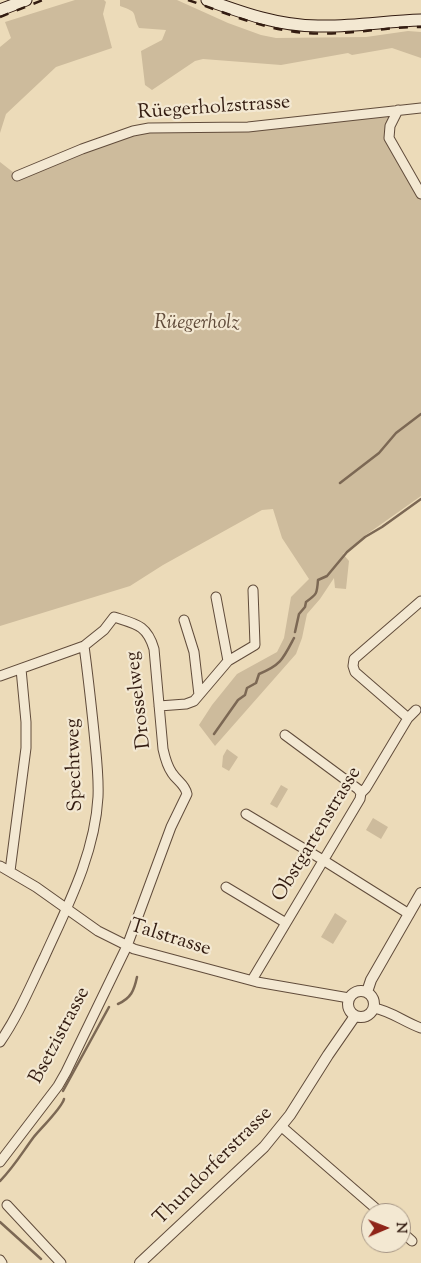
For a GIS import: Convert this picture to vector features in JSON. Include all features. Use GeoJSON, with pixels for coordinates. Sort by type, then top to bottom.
{"type":"FeatureCollection","features":[{"type":"Feature","properties":{"kind":"main road"},"geometry":{"type":"LineString","coordinates":[[0,10],[26,0]]}},
{"type":"Feature","properties":{"kind":"main road"},"geometry":{"type":"LineString","coordinates":[[207,0],[265,19],[304,26],[336,26],[421,20]]}},
{"type":"Feature","properties":{"kind":"street","name":"Rüegerholzstrasse"},"geometry":{"type":"LineString","coordinates":[[17,176],[82,149],[149,128],[179,126],[210,128],[248,127],[421,108]]}},
{"type":"Feature","properties":{"kind":"street"},"geometry":{"type":"LineString","coordinates":[[398,110],[390,126],[389,138],[421,194]]}},
{"type":"Feature","properties":{"kind":"street"},"geometry":{"type":"LineString","coordinates":[[159,706],[186,704],[194,701],[228,661],[254,645],[253,590]]}},
{"type":"Feature","properties":{"kind":"street"},"geometry":{"type":"LineString","coordinates":[[216,597],[228,661]]}},
{"type":"Feature","properties":{"kind":"street"},"geometry":{"type":"LineString","coordinates":[[408,718],[354,672],[353,666],[354,659],[421,601]]}},
{"type":"Feature","properties":{"kind":"street","name":"Drosselweg"},"geometry":{"type":"LineString","coordinates":[[84,646],[104,630],[114,617],[136,624],[145,630],[151,638],[154,649],[163,749],[166,763],[172,774],[184,786],[187,794]]}},
{"type":"Feature","properties":{"kind":"street"},"geometry":{"type":"LineString","coordinates":[[184,620],[194,652],[199,695]]}},
{"type":"Feature","properties":{"kind":"street"},"geometry":{"type":"LineString","coordinates":[[0,676],[84,646]]}},
{"type":"Feature","properties":{"kind":"street","name":"Spechtweg"},"geometry":{"type":"LineString","coordinates":[[0,1042],[16,1016],[67,908],[90,846],[96,820],[98,796],[97,761],[84,646]]}},
{"type":"Feature","properties":{"kind":"street"},"geometry":{"type":"LineString","coordinates":[[10,871],[26,748],[26,722],[21,669]]}},
{"type":"Feature","properties":{"kind":"street","name":"Obstgartenstrasse"},"geometry":{"type":"LineString","coordinates":[[252,980],[360,799],[361,793],[366,788],[408,718],[416,710]]}},
{"type":"Feature","properties":{"kind":"street"},"geometry":{"type":"LineString","coordinates":[[284,735],[361,793]]}},
{"type":"Feature","properties":{"kind":"street","name":"Bsetzistrasse"},"geometry":{"type":"LineString","coordinates":[[0,1162],[58,1086],[66,1072],[127,946],[171,828],[187,794]]}},
{"type":"Feature","properties":{"kind":"street"},"geometry":{"type":"LineString","coordinates":[[246,814],[409,914]]}},
{"type":"Feature","properties":{"kind":"street","name":"Talstrasse"},"geometry":{"type":"LineString","coordinates":[[0,866],[67,908],[98,931],[127,946],[252,980],[300,991],[349,998]]}},
{"type":"Feature","properties":{"kind":"street"},"geometry":{"type":"LineString","coordinates":[[226,888],[286,923]]}},
{"type":"Feature","properties":{"kind":"street"},"geometry":{"type":"LineString","coordinates":[[367,992],[371,980],[421,894]]}},
{"type":"Feature","properties":{"kind":"street"},"geometry":{"type":"LineString","coordinates":[[355,992],[367,992],[372,997],[374,1008],[368,1016],[355,1016],[348,1006],[349,998],[355,992]]}},
{"type":"Feature","properties":{"kind":"street"},"geometry":{"type":"LineString","coordinates":[[374,1008],[388,1012],[421,1028]]}},
{"type":"Feature","properties":{"kind":"street","name":"Thundorferstrasse"},"geometry":{"type":"LineString","coordinates":[[140,1263],[264,1148],[282,1127],[355,1016]]}},
{"type":"Feature","properties":{"kind":"street"},"geometry":{"type":"LineString","coordinates":[[282,1127],[369,1203]]}},
{"type":"Feature","properties":{"kind":"street"},"geometry":{"type":"LineString","coordinates":[[7,1205],[61,1263]]}},
{"type":"Feature","properties":{"kind":"green space"},"geometry":{"type":"Polygon","coordinates":[[[75,0],[104,0],[106,2],[103,14],[112,48],[56,67],[6,114],[0,133],[0,47],[11,38],[5,22],[75,0]]]}},
{"type":"Feature","properties":{"kind":"green space"},"geometry":{"type":"Polygon","coordinates":[[[120,0],[177,0],[228,23],[261,35],[276,38],[366,37],[408,31],[421,32],[421,58],[392,48],[352,55],[348,53],[281,65],[203,59],[195,61],[152,90],[145,85],[141,51],[162,40],[166,30],[139,28],[133,12],[120,6],[120,0]]]}},
{"type":"Feature","properties":{"kind":"green space","name":"Rüegerholz"},"geometry":{"type":"Polygon","coordinates":[[[398,110],[389,133],[421,194],[421,496],[363,537],[343,554],[349,561],[346,589],[335,588],[334,578],[307,614],[302,638],[296,654],[215,746],[199,725],[212,705],[237,674],[277,652],[284,638],[291,597],[309,579],[282,538],[273,509],[262,510],[163,565],[130,586],[0,626],[0,162],[18,176],[133,131],[210,128],[398,110]]]}},
{"type":"Feature","properties":{"kind":"green space"},"geometry":{"type":"Polygon","coordinates":[[[227,749],[238,757],[229,771],[222,767],[223,756],[227,749]]]}},
{"type":"Feature","properties":{"kind":"green space"},"geometry":{"type":"Polygon","coordinates":[[[281,785],[288,789],[277,808],[270,804],[281,785]]]}},
{"type":"Feature","properties":{"kind":"green space"},"geometry":{"type":"Polygon","coordinates":[[[373,818],[388,827],[381,839],[366,830],[373,818]]]}},
{"type":"Feature","properties":{"kind":"green space"},"geometry":{"type":"Polygon","coordinates":[[[335,913],[347,921],[333,944],[321,937],[335,913]]]}},
{"type":"Feature","properties":{"kind":"waterway"},"geometry":{"type":"LineString","coordinates":[[340,483],[379,453],[396,433],[421,414]]}},
{"type":"Feature","properties":{"kind":"waterway"},"geometry":{"type":"LineString","coordinates":[[295,632],[299,614],[305,607],[306,602],[316,593],[318,580],[327,576],[347,552],[365,537],[421,499]]}},
{"type":"Feature","properties":{"kind":"waterway"},"geometry":{"type":"LineString","coordinates":[[214,734],[238,700],[245,695],[247,688],[256,683],[259,674],[272,668],[281,660],[294,638]]}},
{"type":"Feature","properties":{"kind":"waterway"},"geometry":{"type":"LineString","coordinates":[[118,1004],[131,994],[137,977]]}},
{"type":"Feature","properties":{"kind":"waterway"},"geometry":{"type":"LineString","coordinates":[[63,1091],[109,1007]]}},
{"type":"Feature","properties":{"kind":"waterway"},"geometry":{"type":"LineString","coordinates":[[0,1181],[59,1108],[64,1099]]}},
{"type":"Feature","properties":{"kind":"waterway"},"geometry":{"type":"LineString","coordinates":[[0,1222],[41,1259]]}},
{"type":"Feature","properties":{"kind":"railway"},"geometry":{"type":"LineString","coordinates":[[0,17],[43,0]]}},
{"type":"Feature","properties":{"kind":"railway"},"geometry":{"type":"LineString","coordinates":[[188,0],[246,20],[306,33],[320,34],[421,27]]}}]}
